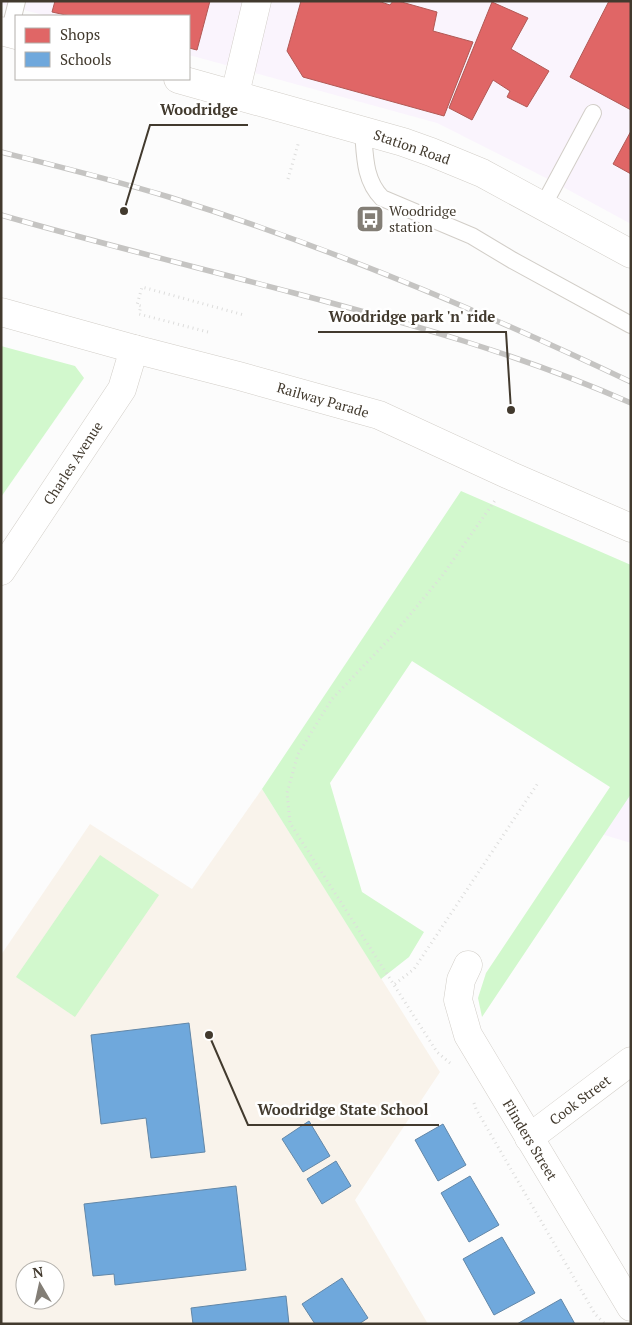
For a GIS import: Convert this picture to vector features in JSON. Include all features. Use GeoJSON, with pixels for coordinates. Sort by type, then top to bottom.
{"type":"FeatureCollection","features":[{"type":"Feature","properties":{"kind":"street"},"geometry":{"type":"LineString","coordinates":[[235,94],[257,1]]}},
{"type":"Feature","properties":{"kind":"street","name":"Station Road"},"geometry":{"type":"LineString","coordinates":[[182,80],[403,142],[431,152],[482,173],[631,254]]}},
{"type":"Feature","properties":{"kind":"street","name":"Railway Parade"},"geometry":{"type":"LineString","coordinates":[[1,312],[379,416],[508,475],[631,528]]}},
{"type":"Feature","properties":{"kind":"street","name":"Charles Avenue"},"geometry":{"type":"LineString","coordinates":[[1,571],[122,388],[134,349]]}},
{"type":"Feature","properties":{"kind":"street","name":"Flinders Street"},"geometry":{"type":"LineString","coordinates":[[468,965],[461,980],[458,1000],[468,1035],[631,1308]]}},
{"type":"Feature","properties":{"kind":"street","name":"Cook Street"},"geometry":{"type":"LineString","coordinates":[[529,1138],[631,1061]]}},
{"type":"Feature","properties":{"kind":"lane"},"geometry":{"type":"LineString","coordinates":[[9,33],[17,1]]}},
{"type":"Feature","properties":{"kind":"lane"},"geometry":{"type":"LineString","coordinates":[[543,206],[593,113]]}},
{"type":"Feature","properties":{"kind":"lane"},"geometry":{"type":"LineString","coordinates":[[363,131],[368,176],[374,190],[382,198],[472,236],[631,325]]}},
{"type":"Feature","properties":{"kind":"path"},"geometry":{"type":"LineString","coordinates":[[288,179],[306,115]]}},
{"type":"Feature","properties":{"kind":"path"},"geometry":{"type":"LineString","coordinates":[[208,332],[139,314],[141,306],[137,306],[142,287],[244,315]]}},
{"type":"Feature","properties":{"kind":"path"},"geometry":{"type":"LineString","coordinates":[[452,1065],[437,1052],[290,823],[287,793],[298,754],[332,699],[394,634],[442,576],[497,499]]}},
{"type":"Feature","properties":{"kind":"path"},"geometry":{"type":"LineString","coordinates":[[395,984],[414,969],[538,783]]}},
{"type":"Feature","properties":{"kind":"path"},"geometry":{"type":"LineString","coordinates":[[474,1101],[476,1109],[595,1314],[605,1324]]}},
{"type":"Feature","properties":{"kind":"shaded area"},"geometry":{"type":"Polygon","coordinates":[[[1,1],[631,1],[631,224],[552,181],[437,123],[190,55],[190,15],[43,15],[1,4],[1,1]]]}},
{"type":"Feature","properties":{"kind":"shaded area"},"geometry":{"type":"Polygon","coordinates":[[[262,789],[440,1072],[355,1200],[428,1324],[1,1324],[1,955],[90,824],[192,889],[262,789]]]}},
{"type":"Feature","properties":{"kind":"shaded area"},"geometry":{"type":"Polygon","coordinates":[[[631,792],[631,843],[601,834],[631,792]]]}},
{"type":"Feature","properties":{"kind":"green space"},"geometry":{"type":"Polygon","coordinates":[[[1,346],[75,366],[84,378],[1,497],[1,346]]]}},
{"type":"Feature","properties":{"kind":"green space"},"geometry":{"type":"Polygon","coordinates":[[[461,491],[631,565],[631,794],[482,1017],[478,998],[486,973],[610,787],[412,661],[330,783],[362,892],[424,932],[409,957],[381,979],[262,789],[461,491]]]}},
{"type":"Feature","properties":{"kind":"green space"},"geometry":{"type":"Polygon","coordinates":[[[100,855],[159,895],[75,1017],[16,977],[100,855]]]}},
{"type":"Feature","properties":{"kind":"building: Shops"},"geometry":{"type":"Polygon","coordinates":[[[55,1],[210,1],[197,50],[190,48],[190,15],[66,15],[52,12],[55,1]]]}},
{"type":"Feature","properties":{"kind":"building: Shops"},"geometry":{"type":"Polygon","coordinates":[[[301,1],[378,1],[390,5],[393,1],[398,1],[437,12],[433,31],[473,42],[444,116],[303,77],[287,51],[301,1]]]}},
{"type":"Feature","properties":{"kind":"building: Shops"},"geometry":{"type":"Polygon","coordinates":[[[609,1],[631,1],[631,110],[570,77],[609,1]]]}},
{"type":"Feature","properties":{"kind":"building: Shops"},"geometry":{"type":"Polygon","coordinates":[[[492,2],[528,18],[511,49],[549,71],[527,107],[507,97],[510,91],[493,80],[472,120],[449,108],[492,2]]]}},
{"type":"Feature","properties":{"kind":"building: Shops"},"geometry":{"type":"Polygon","coordinates":[[[631,131],[631,174],[613,164],[631,131]]]}},
{"type":"Feature","properties":{"kind":"building: Schools"},"geometry":{"type":"Polygon","coordinates":[[[189,1023],[205,1152],[151,1158],[146,1118],[101,1124],[91,1035],[189,1023]]]}},
{"type":"Feature","properties":{"kind":"building: Schools"},"geometry":{"type":"Polygon","coordinates":[[[309,1121],[330,1156],[303,1172],[282,1139],[309,1121]]]}},
{"type":"Feature","properties":{"kind":"building: Schools"},"geometry":{"type":"Polygon","coordinates":[[[443,1124],[466,1165],[438,1181],[415,1140],[443,1124]]]}},
{"type":"Feature","properties":{"kind":"building: Schools"},"geometry":{"type":"Polygon","coordinates":[[[336,1161],[351,1186],[322,1204],[307,1179],[336,1161]]]}},
{"type":"Feature","properties":{"kind":"building: Schools"},"geometry":{"type":"Polygon","coordinates":[[[470,1176],[499,1225],[469,1242],[441,1193],[470,1176]]]}},
{"type":"Feature","properties":{"kind":"building: Schools"},"geometry":{"type":"Polygon","coordinates":[[[236,1186],[246,1270],[115,1285],[114,1274],[93,1276],[84,1204],[236,1186]]]}},
{"type":"Feature","properties":{"kind":"building: Schools"},"geometry":{"type":"Polygon","coordinates":[[[502,1237],[535,1293],[494,1315],[463,1259],[502,1237]]]}},
{"type":"Feature","properties":{"kind":"building: Schools"},"geometry":{"type":"Polygon","coordinates":[[[342,1278],[368,1318],[359,1324],[315,1324],[302,1304],[342,1278]]]}},
{"type":"Feature","properties":{"kind":"building: Schools"},"geometry":{"type":"Polygon","coordinates":[[[286,1296],[289,1324],[193,1324],[191,1308],[286,1296]]]}},
{"type":"Feature","properties":{"kind":"building: Schools"},"geometry":{"type":"Polygon","coordinates":[[[561,1299],[575,1324],[517,1324],[561,1299]]]}},
{"type":"Feature","properties":{"kind":"railway"},"geometry":{"type":"LineString","coordinates":[[1,152],[148,191],[228,216],[345,258],[461,305],[631,382]]}},
{"type":"Feature","properties":{"kind":"railway"},"geometry":{"type":"LineString","coordinates":[[1,215],[422,328],[507,355],[631,403]]}},
{"type":"Feature","properties":{"kind":"place","name":"Woodridge"},"geometry":{"type":"Point","coordinates":[124,211]}},
{"type":"Feature","properties":{"kind":"place","name":"Woodridge station"},"geometry":{"type":"Point","coordinates":[370,219]}},
{"type":"Feature","properties":{"kind":"place","name":"Woodridge park 'n' ride"},"geometry":{"type":"Point","coordinates":[511,410]}},
{"type":"Feature","properties":{"kind":"place","name":"Woodridge State School"},"geometry":{"type":"Point","coordinates":[209,1035]}}]}
